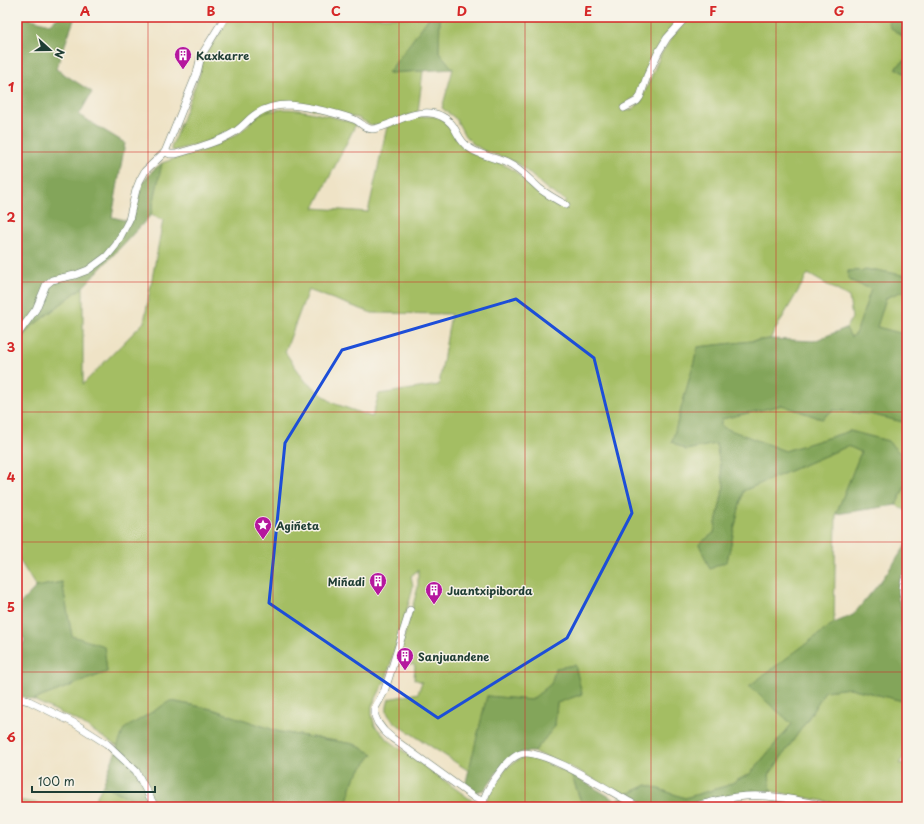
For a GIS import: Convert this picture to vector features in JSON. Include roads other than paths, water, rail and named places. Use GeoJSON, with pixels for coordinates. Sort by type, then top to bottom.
{"type":"FeatureCollection","features":[{"type":"Feature","properties":{"kind":"street"},"geometry":{"type":"LineString","coordinates":[[17,335],[36,309],[46,285],[52,280],[75,275],[88,270],[107,256],[120,239],[129,220],[134,196],[140,180],[149,167],[165,152],[197,73],[201,56],[225,17]]}},
{"type":"Feature","properties":{"kind":"street"},"geometry":{"type":"LineString","coordinates":[[624,108],[637,101],[640,97],[647,76],[659,51],[667,38],[686,17]]}},
{"type":"Feature","properties":{"kind":"street"},"geometry":{"type":"LineString","coordinates":[[165,152],[176,154],[216,142],[241,128],[256,114],[276,106],[300,106],[355,120],[371,129],[379,128],[411,115],[433,113],[446,118],[452,124],[466,146],[489,158],[506,162],[521,172],[551,197],[566,205]]}},
{"type":"Feature","properties":{"kind":"street"},"geometry":{"type":"LineString","coordinates":[[907,574],[903,585],[903,597],[907,610]]}},
{"type":"Feature","properties":{"kind":"street"},"geometry":{"type":"LineString","coordinates":[[410,610],[389,678],[384,692],[375,708],[374,716],[384,731],[392,738],[483,804],[494,779],[504,766],[521,753],[530,753],[572,770],[639,807]]}},
{"type":"Feature","properties":{"kind":"street"},"geometry":{"type":"LineString","coordinates":[[17,698],[30,701],[67,720],[107,744],[136,771],[155,807]]}},
{"type":"Feature","properties":{"kind":"street"},"geometry":{"type":"LineString","coordinates":[[692,807],[731,798],[748,796],[776,798],[832,807]]}},
{"type":"Feature","properties":{"kind":"place","name":"Kaxkarre"},"geometry":{"type":"Point","coordinates":[183,70]}},
{"type":"Feature","properties":{"kind":"place","name":"Agiñeta"},"geometry":{"type":"Point","coordinates":[263,540]}},
{"type":"Feature","properties":{"kind":"place","name":"Miñadi"},"geometry":{"type":"Point","coordinates":[378,596]}},
{"type":"Feature","properties":{"kind":"place","name":"Juantxipiborda"},"geometry":{"type":"Point","coordinates":[434,605]}},
{"type":"Feature","properties":{"kind":"place","name":"Sanjuandene"},"geometry":{"type":"Point","coordinates":[405,671]}}]}
